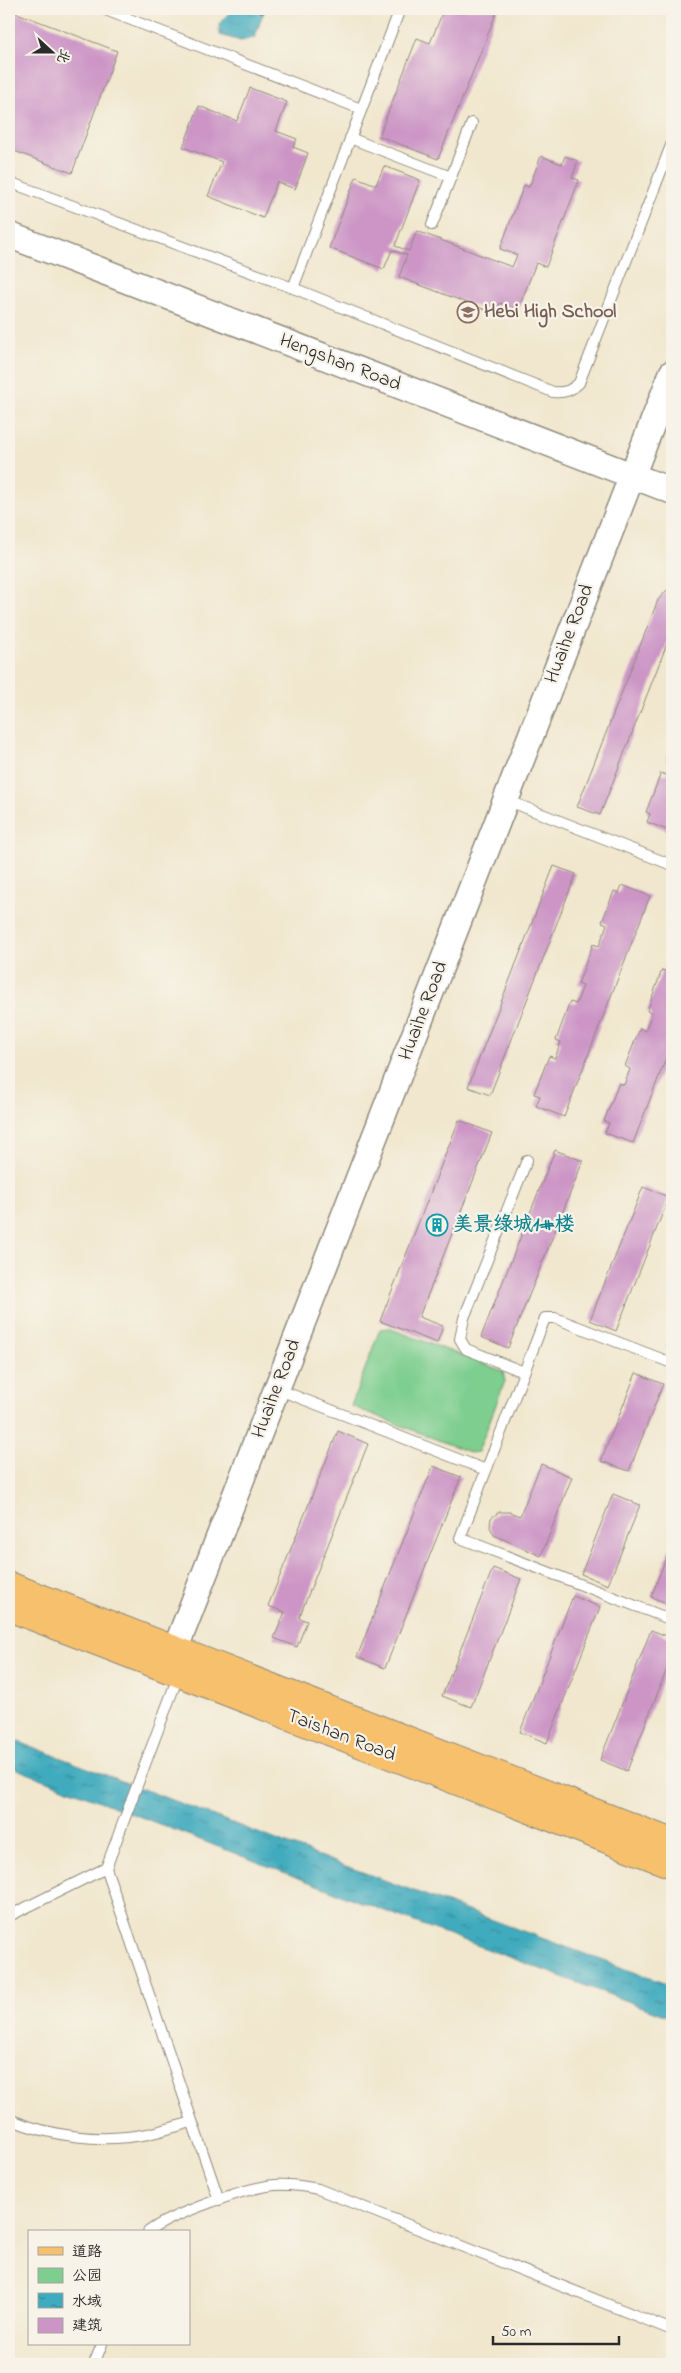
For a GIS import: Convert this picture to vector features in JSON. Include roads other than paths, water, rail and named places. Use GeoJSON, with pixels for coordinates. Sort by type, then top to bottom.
{"type":"FeatureCollection","features":[{"type":"Feature","properties":{"kind":"main road","name":"Taishan Road"},"geometry":{"type":"LineString","coordinates":[[9,1586],[177,1662],[672,1864]]}},
{"type":"Feature","properties":{"kind":"main road","name":"Taishan Road"},"geometry":{"type":"LineString","coordinates":[[9,1607],[177,1662],[672,1843]]}},
{"type":"Feature","properties":{"kind":"street","name":"Hengshan Road"},"geometry":{"type":"LineString","coordinates":[[9,235],[629,483],[672,508]]}},
{"type":"Feature","properties":{"kind":"street","name":"Hengshan Road"},"geometry":{"type":"LineString","coordinates":[[9,253],[629,483],[672,491]]}},
{"type":"Feature","properties":{"kind":"street","name":"Huaihe Road"},"geometry":{"type":"LineString","coordinates":[[177,1662],[277,1389],[672,372]]}},
{"type":"Feature","properties":{"kind":"lane"},"geometry":{"type":"LineString","coordinates":[[103,9],[362,109]]}},
{"type":"Feature","properties":{"kind":"lane"},"geometry":{"type":"LineString","coordinates":[[292,288],[400,9]]}},
{"type":"Feature","properties":{"kind":"lane"},"geometry":{"type":"LineString","coordinates":[[432,225],[472,123]]}},
{"type":"Feature","properties":{"kind":"lane"},"geometry":{"type":"LineString","coordinates":[[350,138],[451,177]]}},
{"type":"Feature","properties":{"kind":"lane"},"geometry":{"type":"LineString","coordinates":[[9,182],[292,288],[553,392],[571,390],[579,383],[672,143]]}},
{"type":"Feature","properties":{"kind":"lane"},"geometry":{"type":"LineString","coordinates":[[506,800],[672,865]]}},
{"type":"Feature","properties":{"kind":"lane"},"geometry":{"type":"LineString","coordinates":[[524,1372],[466,1349],[460,1338],[464,1318],[527,1160]]}},
{"type":"Feature","properties":{"kind":"lane"},"geometry":{"type":"LineString","coordinates":[[672,1363],[555,1318],[545,1318],[460,1538],[672,1620]]}},
{"type":"Feature","properties":{"kind":"lane"},"geometry":{"type":"LineString","coordinates":[[277,1389],[486,1470]]}},
{"type":"Feature","properties":{"kind":"lane"},"geometry":{"type":"LineString","coordinates":[[177,1662],[106,1868],[219,2200]]}},
{"type":"Feature","properties":{"kind":"lane"},"geometry":{"type":"LineString","coordinates":[[9,1916],[106,1868]]}},
{"type":"Feature","properties":{"kind":"lane"},"geometry":{"type":"LineString","coordinates":[[9,2119],[22,2125],[80,2138],[147,2134],[192,2122]]}},
{"type":"Feature","properties":{"kind":"lane"},"geometry":{"type":"LineString","coordinates":[[151,2230],[160,2223],[219,2200],[273,2185],[296,2184],[318,2189],[672,2330]]}},
{"type":"Feature","properties":{"kind":"lane"},"geometry":{"type":"LineString","coordinates":[[94,2364],[101,2346]]}},
{"type":"Feature","properties":{"kind":"water"},"geometry":{"type":"Polygon","coordinates":[[[238,9],[267,9],[262,16],[254,38],[241,41],[220,35],[219,31],[223,19],[238,9]]]}},
{"type":"Feature","properties":{"kind":"water"},"geometry":{"type":"Polygon","coordinates":[[[9,1738],[316,1855],[672,1986],[672,2018],[353,1899],[9,1766],[9,1738]]]}},
{"type":"Feature","properties":{"kind":"place","name":"Hebi High School"},"geometry":{"type":"Point","coordinates":[468,312]}},
{"type":"Feature","properties":{"kind":"place","name":"美景绿城1#楼"},"geometry":{"type":"Point","coordinates":[437,1225]}}]}
